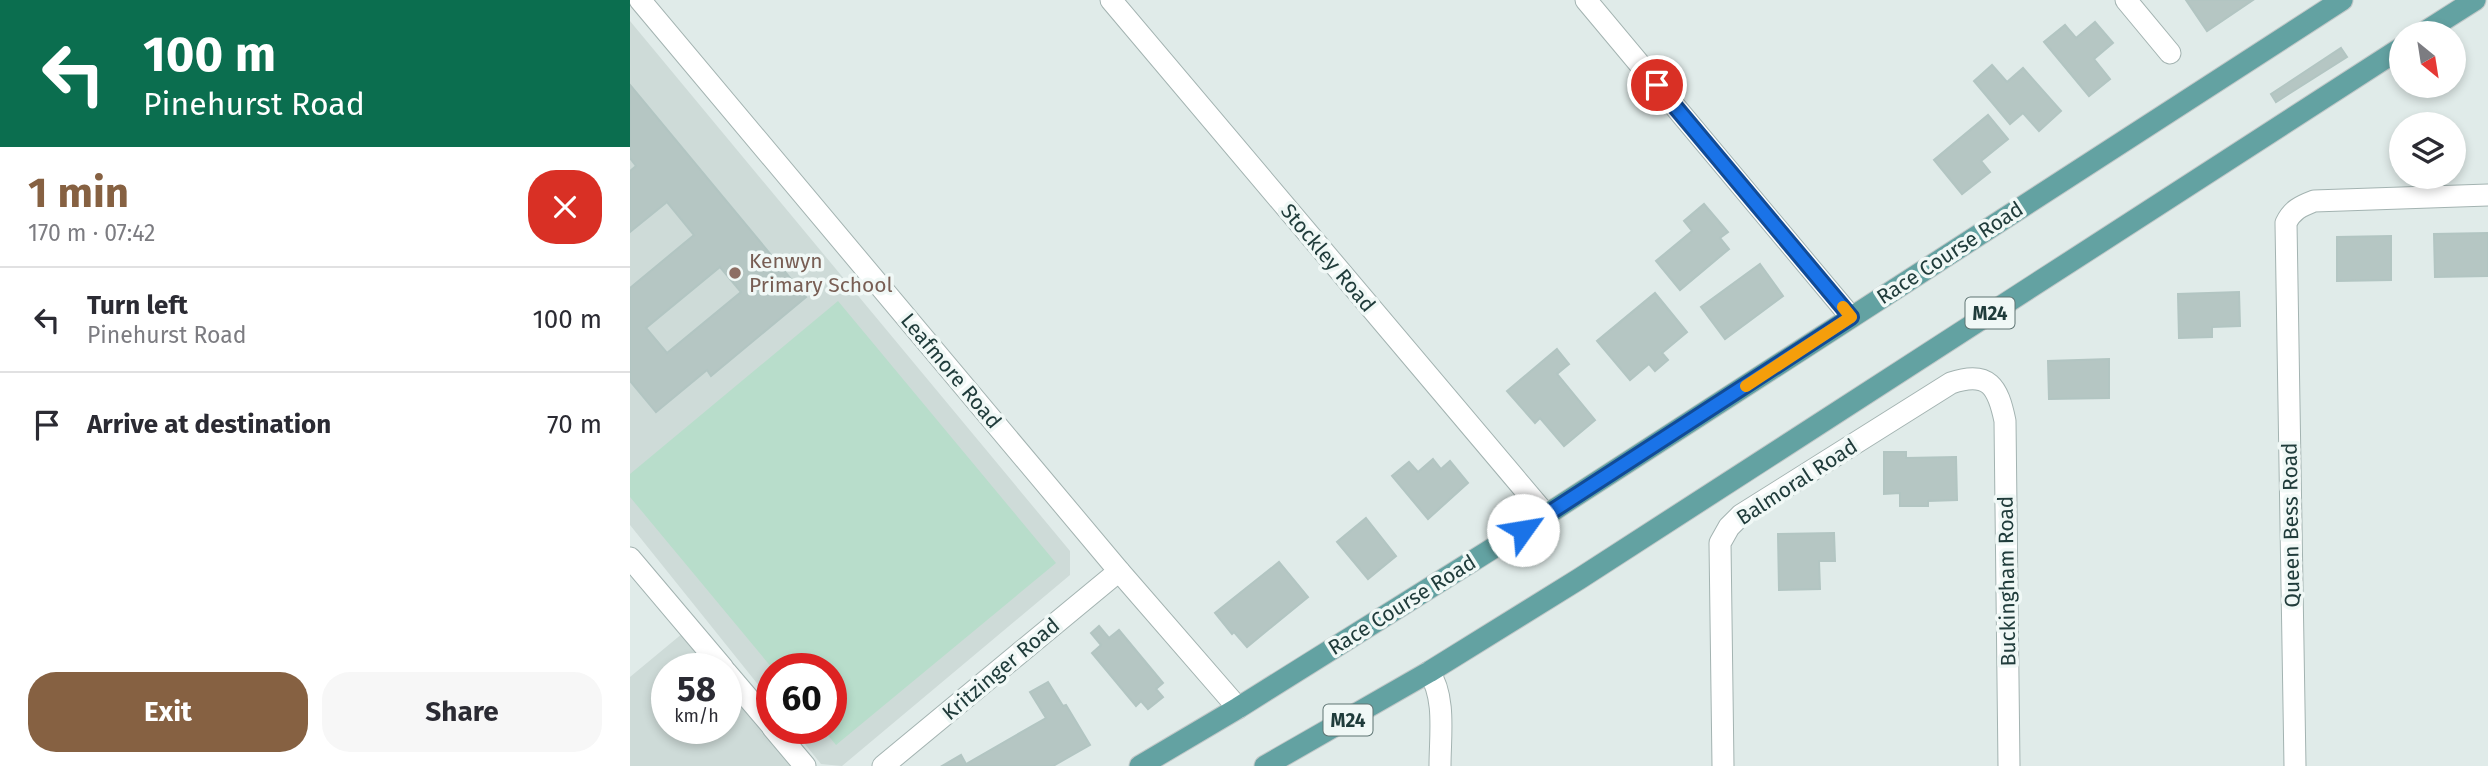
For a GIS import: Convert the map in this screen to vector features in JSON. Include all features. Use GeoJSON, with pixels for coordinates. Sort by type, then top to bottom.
{"type":"FeatureCollection","features":[{"type":"Feature","properties":{"kind":"main road","name":"Race Course Road"},"geometry":{"type":"LineString","coordinates":[[1140,766],[1238,708],[1545,515],[2342,0]]}},
{"type":"Feature","properties":{"kind":"main road"},"geometry":{"type":"LineString","coordinates":[[2442,21],[2475,0]]}},
{"type":"Feature","properties":{"kind":"main road","name":"M24"},"geometry":{"type":"LineString","coordinates":[[1265,766],[1429,672],[1579,579],[2389,56]]}},
{"type":"Feature","properties":{"kind":"street","name":"Leafmore Road"},"geometry":{"type":"LineString","coordinates":[[640,0],[1119,571],[1238,708]]}},
{"type":"Feature","properties":{"kind":"street","name":"Stockley Road"},"geometry":{"type":"LineString","coordinates":[[1111,0],[1545,515]]}},
{"type":"Feature","properties":{"kind":"street"},"geometry":{"type":"LineString","coordinates":[[1586,0],[1851,317]]}},
{"type":"Feature","properties":{"kind":"street"},"geometry":{"type":"LineString","coordinates":[[2126,0],[2170,53]]}},
{"type":"Feature","properties":{"kind":"street","name":"Queen Bess Road"},"geometry":{"type":"LineString","coordinates":[[2295,766],[2287,223],[2290,215],[2314,201],[2488,195]]}},
{"type":"Feature","properties":{"kind":"street","name":"Balmoral Road"},"geometry":{"type":"LineString","coordinates":[[1723,766],[1720,543],[1729,527],[1741,515],[1951,383],[1971,379],[1987,382],[2000,396]]}},
{"type":"Feature","properties":{"kind":"street","name":"Buckingham Road"},"geometry":{"type":"LineString","coordinates":[[2000,396],[2005,421],[2009,766]]}},
{"type":"Feature","properties":{"kind":"street"},"geometry":{"type":"LineString","coordinates":[[630,558],[711,653]]}},
{"type":"Feature","properties":{"kind":"street","name":"Kritzinger Road"},"geometry":{"type":"LineString","coordinates":[[883,766],[1119,571]]}},
{"type":"Feature","properties":{"kind":"street"},"geometry":{"type":"LineString","coordinates":[[1429,672],[1436,682],[1439,695],[1440,766]]}},
{"type":"Feature","properties":{"kind":"street"},"geometry":{"type":"LineString","coordinates":[[742,690],[756,707]]}},
{"type":"Feature","properties":{"kind":"street"},"geometry":{"type":"LineString","coordinates":[[787,744],[805,766]]}},
{"type":"Feature","properties":{"kind":"shaded area","name":"Kenwyn Primary School"},"geometry":{"type":"Polygon","coordinates":[[[630,21],[1070,551],[1070,575],[842,766],[821,764],[805,744],[847,744],[847,653],[756,653],[756,682],[742,665],[742,653],[733,653],[630,525],[630,21]]]}},
{"type":"Feature","properties":{"kind":"shaded area"},"geometry":{"type":"Polygon","coordinates":[[[689,628],[710,653],[659,653],[689,628]]]}},
{"type":"Feature","properties":{"kind":"shaded area"},"geometry":{"type":"Polygon","coordinates":[[[651,660],[651,744],[742,744],[742,691],[756,708],[756,744],[787,744],[805,766],[630,766],[630,677],[651,660]]]}},
{"type":"Feature","properties":{"kind":"green space"},"geometry":{"type":"Polygon","coordinates":[[[838,301],[1056,563],[847,736],[847,653],[760,653],[630,497],[630,474],[838,301]]]}},
{"type":"Feature","properties":{"kind":"building"},"geometry":{"type":"Polygon","coordinates":[[[2186,0],[2253,0],[2207,31],[2186,0]]]}},
{"type":"Feature","properties":{"kind":"building"},"geometry":{"type":"Polygon","coordinates":[[[2095,22],[2113,43],[2094,59],[2110,79],[2089,96],[2044,42],[2065,25],[2076,38],[2095,22]]]}},
{"type":"Feature","properties":{"kind":"building"},"geometry":{"type":"Polygon","coordinates":[[[2341,48],[2347,57],[2276,102],[2271,94],[2341,48]]]}},
{"type":"Feature","properties":{"kind":"building"},"geometry":{"type":"Polygon","coordinates":[[[1992,65],[2007,82],[2023,68],[2061,111],[2039,131],[2023,113],[2010,124],[1974,81],[1992,65]]]}},
{"type":"Feature","properties":{"kind":"building"},"geometry":{"type":"Polygon","coordinates":[[[630,85],[806,297],[711,376],[707,370],[656,412],[630,381],[630,288],[694,235],[667,202],[630,232],[630,171],[636,166],[630,158],[630,85]],[[720,267],[646,328],[667,353],[741,292],[720,267]]]}},
{"type":"Feature","properties":{"kind":"building"},"geometry":{"type":"Polygon","coordinates":[[[1988,115],[2008,139],[1981,161],[1990,172],[1962,194],[1934,160],[1988,115]]]}},
{"type":"Feature","properties":{"kind":"building"},"geometry":{"type":"Polygon","coordinates":[[[1704,204],[1728,232],[1720,238],[1729,249],[1680,290],[1656,261],[1692,231],[1684,221],[1704,204]]]}},
{"type":"Feature","properties":{"kind":"building"},"geometry":{"type":"Polygon","coordinates":[[[2488,233],[2488,276],[2435,277],[2434,234],[2488,233]]]}},
{"type":"Feature","properties":{"kind":"building"},"geometry":{"type":"Polygon","coordinates":[[[2391,236],[2391,280],[2337,281],[2337,237],[2391,236]]]}},
{"type":"Feature","properties":{"kind":"building"},"geometry":{"type":"Polygon","coordinates":[[[1760,264],[1783,296],[1725,339],[1701,307],[1760,264]]]}},
{"type":"Feature","properties":{"kind":"building"},"geometry":{"type":"Polygon","coordinates":[[[2239,292],[2240,326],[2212,327],[2212,337],[2179,338],[2178,294],[2239,292]]]}},
{"type":"Feature","properties":{"kind":"building"},"geometry":{"type":"Polygon","coordinates":[[[1655,293],[1687,332],[1662,353],[1668,360],[1655,371],[1649,364],[1630,380],[1597,341],[1655,293]]]}},
{"type":"Feature","properties":{"kind":"building"},"geometry":{"type":"Polygon","coordinates":[[[1557,349],[1569,364],[1557,374],[1595,420],[1564,446],[1540,418],[1535,423],[1507,391],[1557,349]]]}},
{"type":"Feature","properties":{"kind":"building"},"geometry":{"type":"Polygon","coordinates":[[[2109,359],[2109,398],[2049,399],[2048,361],[2109,359]]]}},
{"type":"Feature","properties":{"kind":"building"},"geometry":{"type":"Polygon","coordinates":[[[1884,452],[1906,452],[1906,458],[1956,457],[1957,500],[1928,501],[1928,506],[1900,506],[1900,493],[1884,494],[1884,452]]]}},
{"type":"Feature","properties":{"kind":"building"},"geometry":{"type":"Polygon","coordinates":[[[1433,459],[1441,469],[1450,461],[1468,483],[1428,519],[1392,476],[1409,462],[1418,472],[1433,459]]]}},
{"type":"Feature","properties":{"kind":"building"},"geometry":{"type":"Polygon","coordinates":[[[1366,518],[1396,556],[1368,579],[1337,542],[1366,518]]]}},
{"type":"Feature","properties":{"kind":"building"},"geometry":{"type":"Polygon","coordinates":[[[1834,533],[1835,561],[1819,561],[1820,589],[1779,590],[1778,534],[1834,533]]]}},
{"type":"Feature","properties":{"kind":"building"},"geometry":{"type":"Polygon","coordinates":[[[1279,562],[1308,597],[1247,647],[1215,613],[1279,562]]]}},
{"type":"Feature","properties":{"kind":"building"},"geometry":{"type":"Polygon","coordinates":[[[1099,626],[1109,638],[1119,630],[1163,683],[1156,689],[1163,697],[1148,709],[1141,701],[1136,706],[1092,653],[1101,645],[1091,633],[1099,626]]]}},
{"type":"Feature","properties":{"kind":"building"},"geometry":{"type":"Polygon","coordinates":[[[1048,682],[1063,706],[1066,705],[1090,745],[1053,766],[942,766],[961,755],[966,764],[1046,718],[1030,692],[1048,682]]]}},
{"type":"Feature","properties":{"kind":"slow traffic"},"geometry":{"type":"LineString","coordinates":[[1746,386],[1851,317],[1843,307]]}},
{"type":"Feature","properties":{"kind":"place","name":"Kenwyn Primary School"},"geometry":{"type":"Point","coordinates":[735,273]}},
{"type":"Feature","properties":{"kind":"route"},"geometry":{"type":"LineString","coordinates":[[1523,530],[1851,317],[1657,85]]}}]}
